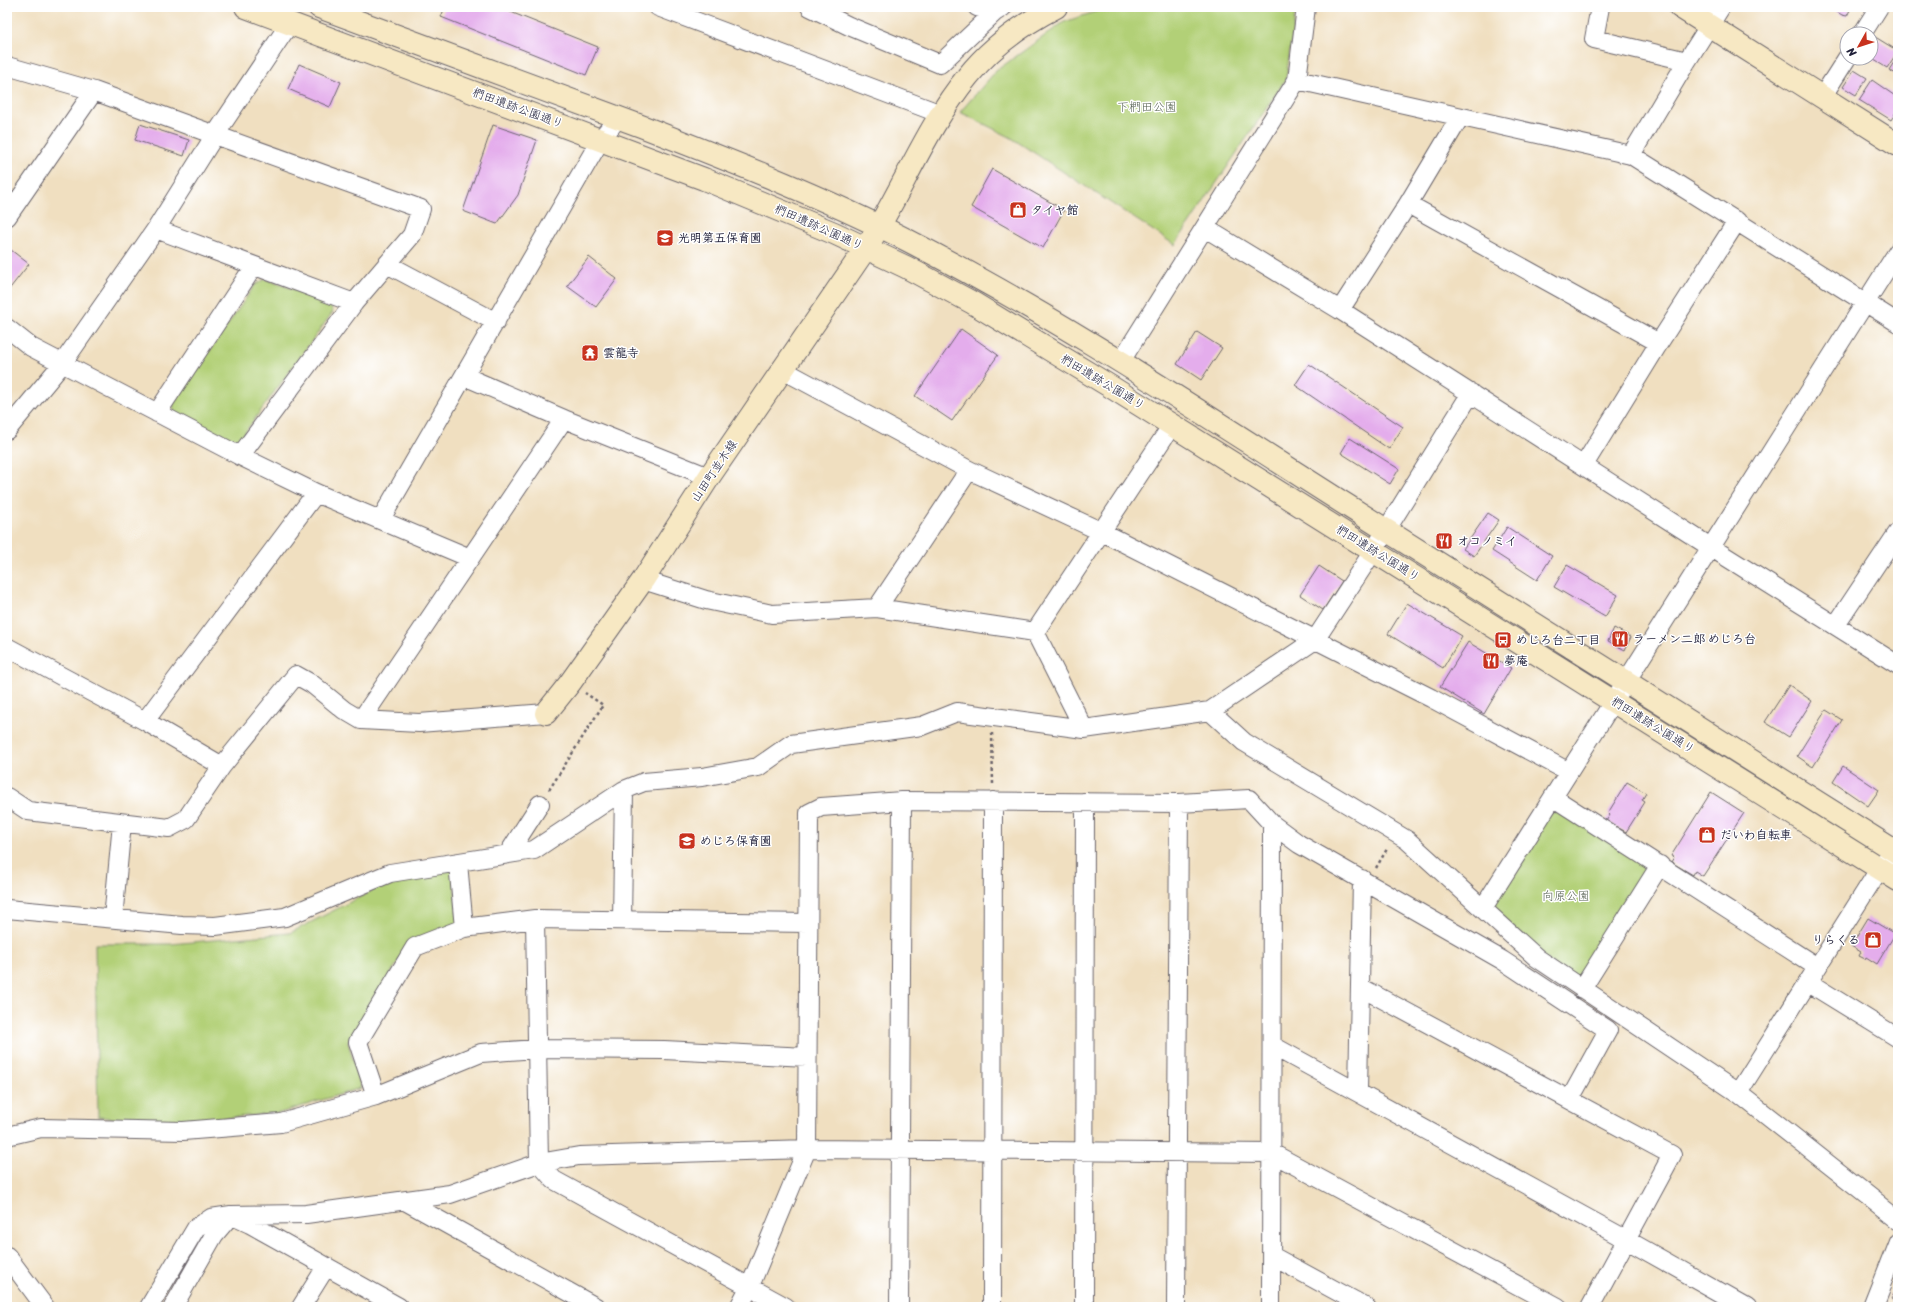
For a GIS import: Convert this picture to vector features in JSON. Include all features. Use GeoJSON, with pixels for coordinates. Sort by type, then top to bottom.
{"type":"FeatureCollection","features":[{"type":"Feature","properties":{"kind":"street","name":"椚田遺跡公園通り"},"geometry":{"type":"LineString","coordinates":[[246,7],[718,184],[866,248],[973,303],[1172,424],[1889,874]]}},
{"type":"Feature","properties":{"kind":"street","name":"椚田遺跡公園通り"},"geometry":{"type":"LineString","coordinates":[[319,7],[746,167],[880,227],[1008,295],[1121,361],[1487,595],[1896,847]]}},
{"type":"Feature","properties":{"kind":"street"},"geometry":{"type":"LineString","coordinates":[[658,7],[941,114]]}},
{"type":"Feature","properties":{"kind":"street"},"geometry":{"type":"LineString","coordinates":[[810,7],[850,26],[940,64],[999,9]]}},
{"type":"Feature","properties":{"kind":"street"},"geometry":{"type":"LineString","coordinates":[[977,7],[999,9]]}},
{"type":"Feature","properties":{"kind":"street","name":"山田町並木線"},"geometry":{"type":"LineString","coordinates":[[546,713],[570,683],[643,580],[709,477],[784,370],[880,227],[941,114],[969,74],[990,52],[1016,31],[1056,7]]}},
{"type":"Feature","properties":{"kind":"street"},"geometry":{"type":"LineString","coordinates":[[1121,361],[1297,80],[1306,7]]}},
{"type":"Feature","properties":{"kind":"street"},"geometry":{"type":"LineString","coordinates":[[1600,7],[1594,38],[1686,61]]}},
{"type":"Feature","properties":{"kind":"street"},"geometry":{"type":"LineString","coordinates":[[1680,7],[1898,145]]}},
{"type":"Feature","properties":{"kind":"street"},"geometry":{"type":"LineString","coordinates":[[1631,155],[1686,61],[1721,7]]}},
{"type":"Feature","properties":{"kind":"street"},"geometry":{"type":"LineString","coordinates":[[1867,26],[1879,7]]}},
{"type":"Feature","properties":{"kind":"street"},"geometry":{"type":"LineString","coordinates":[[7,430],[62,364],[156,229],[215,134],[290,23]]}},
{"type":"Feature","properties":{"kind":"street"},"geometry":{"type":"LineString","coordinates":[[7,66],[94,91],[421,209],[412,235],[354,303],[240,456]]}},
{"type":"Feature","properties":{"kind":"street"},"geometry":{"type":"LineString","coordinates":[[1822,97],[1842,66]]}},
{"type":"Feature","properties":{"kind":"street"},"geometry":{"type":"LineString","coordinates":[[1297,80],[1631,155],[1898,323]]}},
{"type":"Feature","properties":{"kind":"street"},"geometry":{"type":"LineString","coordinates":[[7,217],[94,91]]}},
{"type":"Feature","properties":{"kind":"street"},"geometry":{"type":"LineString","coordinates":[[1340,310],[1408,204],[1460,117]]}},
{"type":"Feature","properties":{"kind":"street"},"geometry":{"type":"LineString","coordinates":[[381,519],[496,322],[600,139],[618,118]]}},
{"type":"Feature","properties":{"kind":"street"},"geometry":{"type":"LineString","coordinates":[[1408,204],[1659,343]]}},
{"type":"Feature","properties":{"kind":"street"},"geometry":{"type":"LineString","coordinates":[[1584,465],[1736,221]]}},
{"type":"Feature","properties":{"kind":"street"},"geometry":{"type":"LineString","coordinates":[[1205,228],[1340,310],[1898,665]]}},
{"type":"Feature","properties":{"kind":"street"},"geometry":{"type":"LineString","coordinates":[[156,229],[354,303]]}},
{"type":"Feature","properties":{"kind":"street"},"geometry":{"type":"LineString","coordinates":[[1483,908],[1712,548],[1898,251]]}},
{"type":"Feature","properties":{"kind":"street"},"geometry":{"type":"LineString","coordinates":[[387,264],[496,322]]}},
{"type":"Feature","properties":{"kind":"street"},"geometry":{"type":"LineString","coordinates":[[157,413],[254,266]]}},
{"type":"Feature","properties":{"kind":"street"},"geometry":{"type":"LineString","coordinates":[[7,328],[31,347],[240,456],[316,493],[381,519],[470,558]]}},
{"type":"Feature","properties":{"kind":"street"},"geometry":{"type":"LineString","coordinates":[[784,370],[969,470],[1102,532],[1432,698],[1569,772]]}},
{"type":"Feature","properties":{"kind":"street"},"geometry":{"type":"LineString","coordinates":[[464,376],[564,419],[709,477]]}},
{"type":"Feature","properties":{"kind":"street"},"geometry":{"type":"LineString","coordinates":[[7,909],[182,926],[215,926],[285,917],[390,873],[534,850],[624,790],[644,782],[702,777],[758,767],[791,744],[922,726],[957,712],[991,718],[1084,729],[1210,711],[1315,640],[1374,550],[1471,393]]}},
{"type":"Feature","properties":{"kind":"street"},"geometry":{"type":"LineString","coordinates":[[361,720],[564,419]]}},
{"type":"Feature","properties":{"kind":"street"},"geometry":{"type":"LineString","coordinates":[[1035,632],[1172,424]]}},
{"type":"Feature","properties":{"kind":"street"},"geometry":{"type":"LineString","coordinates":[[877,608],[969,470]]}},
{"type":"Feature","properties":{"kind":"street"},"geometry":{"type":"LineString","coordinates":[[145,721],[316,493]]}},
{"type":"Feature","properties":{"kind":"street"},"geometry":{"type":"LineString","coordinates":[[1836,625],[1898,532]]}},
{"type":"Feature","properties":{"kind":"street"},"geometry":{"type":"LineString","coordinates":[[643,580],[706,600],[772,614],[877,608],[1035,632]]}},
{"type":"Feature","properties":{"kind":"street"},"geometry":{"type":"LineString","coordinates":[[1035,632],[1084,729]]}},
{"type":"Feature","properties":{"kind":"street"},"geometry":{"type":"LineString","coordinates":[[7,647],[145,721],[222,766]]}},
{"type":"Feature","properties":{"kind":"street"},"geometry":{"type":"LineString","coordinates":[[7,796],[28,811],[169,828],[186,819],[222,766],[296,675],[312,684],[344,710],[361,720],[419,723],[546,713]]}},
{"type":"Feature","properties":{"kind":"street"},"geometry":{"type":"LineString","coordinates":[[1210,711],[1244,742],[1407,840],[1537,958],[1738,1093],[1898,1219]]}},
{"type":"Feature","properties":{"kind":"street"},"geometry":{"type":"LineString","coordinates":[[622,920],[624,790]]}},
{"type":"Feature","properties":{"kind":"street"},"geometry":{"type":"LineString","coordinates":[[1554,798],[1817,967]]}},
{"type":"Feature","properties":{"kind":"street"},"geometry":{"type":"LineString","coordinates":[[739,1307],[750,1286],[807,1148],[807,923],[809,813],[822,807],[902,801],[1179,803],[1249,799],[1272,824],[1299,844],[1502,960],[1608,1030],[1570,1099]]}},
{"type":"Feature","properties":{"kind":"street"},"geometry":{"type":"LineString","coordinates":[[899,1307],[902,801]]}},
{"type":"Feature","properties":{"kind":"street"},"geometry":{"type":"LineString","coordinates":[[992,1307],[993,801]]}},
{"type":"Feature","properties":{"kind":"street"},"geometry":{"type":"LineString","coordinates":[[1084,1307],[1085,802]]}},
{"type":"Feature","properties":{"kind":"street"},"geometry":{"type":"LineString","coordinates":[[1176,1307],[1179,803]]}},
{"type":"Feature","properties":{"kind":"street"},"geometry":{"type":"LineString","coordinates":[[508,854],[540,804]]}},
{"type":"Feature","properties":{"kind":"street"},"geometry":{"type":"LineString","coordinates":[[113,919],[122,823]]}},
{"type":"Feature","properties":{"kind":"street"},"geometry":{"type":"LineString","coordinates":[[1271,1307],[1273,1046],[1272,824]]}},
{"type":"Feature","properties":{"kind":"street"},"geometry":{"type":"LineString","coordinates":[[1738,1093],[1809,983],[1817,967],[1889,874],[1896,847]]}},
{"type":"Feature","properties":{"kind":"street"},"geometry":{"type":"LineString","coordinates":[[458,862],[464,928]]}},
{"type":"Feature","properties":{"kind":"street"},"geometry":{"type":"LineString","coordinates":[[1582,989],[1660,865]]}},
{"type":"Feature","properties":{"kind":"street"},"geometry":{"type":"LineString","coordinates":[[1358,1092],[1364,881]]}},
{"type":"Feature","properties":{"kind":"street"},"geometry":{"type":"LineString","coordinates":[[535,919],[538,1162],[554,1180],[786,1307]]}},
{"type":"Feature","properties":{"kind":"street"},"geometry":{"type":"LineString","coordinates":[[376,1096],[358,1042],[415,947],[464,928],[535,919],[807,923]]}},
{"type":"Feature","properties":{"kind":"street"},"geometry":{"type":"LineString","coordinates":[[1809,983],[1898,1038]]}},
{"type":"Feature","properties":{"kind":"street"},"geometry":{"type":"LineString","coordinates":[[1360,987],[1672,1155],[1590,1307]]}},
{"type":"Feature","properties":{"kind":"street"},"geometry":{"type":"LineString","coordinates":[[1273,1046],[1746,1307]]}},
{"type":"Feature","properties":{"kind":"street"},"geometry":{"type":"LineString","coordinates":[[7,1136],[41,1128],[183,1131],[281,1123],[376,1096],[481,1053],[536,1049],[664,1050],[807,1057]]}},
{"type":"Feature","properties":{"kind":"street"},"geometry":{"type":"LineString","coordinates":[[149,1307],[196,1228],[210,1218],[231,1215],[306,1214],[450,1194],[538,1162],[579,1156],[807,1148],[1272,1153],[1558,1307]]}},
{"type":"Feature","properties":{"kind":"street"},"geometry":{"type":"LineString","coordinates":[[405,1201],[596,1307]]}},
{"type":"Feature","properties":{"kind":"street"},"geometry":{"type":"LineString","coordinates":[[231,1215],[250,1224],[399,1307]]}},
{"type":"Feature","properties":{"kind":"street"},"geometry":{"type":"LineString","coordinates":[[173,1307],[214,1235],[231,1215]]}},
{"type":"Feature","properties":{"kind":"street"},"geometry":{"type":"LineString","coordinates":[[1872,1307],[1898,1242]]}},
{"type":"Feature","properties":{"kind":"street"},"geometry":{"type":"LineString","coordinates":[[7,1256],[45,1307]]}},
{"type":"Feature","properties":{"kind":"street"},"geometry":{"type":"LineString","coordinates":[[1272,1256],[1366,1307]]}},
{"type":"Feature","properties":{"kind":"street"},"geometry":{"type":"LineString","coordinates":[[301,1307],[326,1267]]}},
{"type":"Feature","properties":{"kind":"path"},"geometry":{"type":"LineString","coordinates":[[540,804],[603,705],[570,683]]}},
{"type":"Feature","properties":{"kind":"path"},"geometry":{"type":"LineString","coordinates":[[991,718],[993,801]]}},
{"type":"Feature","properties":{"kind":"path"},"geometry":{"type":"LineString","coordinates":[[1364,881],[1396,834]]}},
{"type":"Feature","properties":{"kind":"green space","name":"下椚田公園"},"geometry":{"type":"Polygon","coordinates":[[[1110,7],[1296,7],[1286,79],[1175,245],[1010,137],[960,112],[997,70],[1064,22],[1110,7]]]}},
{"type":"Feature","properties":{"kind":"green space"},"geometry":{"type":"Polygon","coordinates":[[[265,279],[329,302],[333,312],[240,439],[228,443],[174,414],[173,404],[255,285],[265,279]]]}},
{"type":"Feature","properties":{"kind":"green space","name":"向原公園"},"geometry":{"type":"Polygon","coordinates":[[[1554,798],[1660,865],[1582,989],[1483,908],[1554,798]]]}},
{"type":"Feature","properties":{"kind":"green space"},"geometry":{"type":"Polygon","coordinates":[[[453,870],[458,925],[410,943],[348,1042],[361,1088],[280,1113],[172,1123],[98,1117],[95,944],[171,944],[290,933],[389,882],[453,870]]]}},
{"type":"Feature","properties":{"kind":"building"},"geometry":{"type":"Polygon","coordinates":[[[445,7],[498,7],[598,47],[586,75],[441,17],[445,7]]]}},
{"type":"Feature","properties":{"kind":"building"},"geometry":{"type":"Polygon","coordinates":[[[1836,7],[1844,7],[1850,10],[1847,16],[1842,15],[1834,10],[1836,7]]]}},
{"type":"Feature","properties":{"kind":"building"},"geometry":{"type":"Polygon","coordinates":[[[1879,39],[1898,51],[1887,68],[1879,63],[1879,39]]]}},
{"type":"Feature","properties":{"kind":"building"},"geometry":{"type":"Polygon","coordinates":[[[1898,56],[1898,75],[1889,70],[1898,56]]]}},
{"type":"Feature","properties":{"kind":"building"},"geometry":{"type":"Polygon","coordinates":[[[299,64],[341,82],[330,107],[288,89],[299,64]]]}},
{"type":"Feature","properties":{"kind":"building"},"geometry":{"type":"Polygon","coordinates":[[[1854,70],[1867,78],[1856,95],[1843,87],[1854,70]]]}},
{"type":"Feature","properties":{"kind":"building"},"geometry":{"type":"Polygon","coordinates":[[[1872,80],[1898,98],[1898,109],[1891,120],[1859,100],[1872,80]]]}},
{"type":"Feature","properties":{"kind":"building"},"geometry":{"type":"Polygon","coordinates":[[[140,124],[189,140],[184,156],[135,140],[140,124]]]}},
{"type":"Feature","properties":{"kind":"building"},"geometry":{"type":"Polygon","coordinates":[[[493,125],[537,140],[518,195],[497,224],[463,211],[493,125]]]}},
{"type":"Feature","properties":{"kind":"building"},"geometry":{"type":"Polygon","coordinates":[[[992,169],[1064,210],[1043,248],[971,207],[992,169]]]}},
{"type":"Feature","properties":{"kind":"building"},"geometry":{"type":"Polygon","coordinates":[[[11,250],[29,264],[7,292],[7,256],[11,250]]]}},
{"type":"Feature","properties":{"kind":"building"},"geometry":{"type":"Polygon","coordinates":[[[589,257],[617,279],[596,307],[567,286],[589,257]]]}},
{"type":"Feature","properties":{"kind":"building"},"geometry":{"type":"Polygon","coordinates":[[[961,329],[998,355],[952,421],[915,396],[961,329]]]}},
{"type":"Feature","properties":{"kind":"building"},"geometry":{"type":"Polygon","coordinates":[[[1197,332],[1222,348],[1201,380],[1177,364],[1197,332]]]}},
{"type":"Feature","properties":{"kind":"building"},"geometry":{"type":"Polygon","coordinates":[[[1309,364],[1403,427],[1389,449],[1295,385],[1309,364]]]}},
{"type":"Feature","properties":{"kind":"building"},"geometry":{"type":"Polygon","coordinates":[[[1350,438],[1399,469],[1390,484],[1341,453],[1350,438]]]}},
{"type":"Feature","properties":{"kind":"building"},"geometry":{"type":"Polygon","coordinates":[[[1488,513],[1499,520],[1474,556],[1463,549],[1488,513]]]}},
{"type":"Feature","properties":{"kind":"building"},"geometry":{"type":"Polygon","coordinates":[[[1507,527],[1552,556],[1537,580],[1492,551],[1507,527]]]}},
{"type":"Feature","properties":{"kind":"building"},"geometry":{"type":"Polygon","coordinates":[[[1567,565],[1618,595],[1605,617],[1554,587],[1567,565]]]}},
{"type":"Feature","properties":{"kind":"building"},"geometry":{"type":"Polygon","coordinates":[[[1319,566],[1342,581],[1323,610],[1300,595],[1319,566]]]}},
{"type":"Feature","properties":{"kind":"building"},"geometry":{"type":"Polygon","coordinates":[[[1407,603],[1462,636],[1443,668],[1388,634],[1407,603]]]}},
{"type":"Feature","properties":{"kind":"building","name":"ラーメン二郎 めじろ台"},"geometry":{"type":"Polygon","coordinates":[[[1614,628],[1631,637],[1625,650],[1608,641],[1614,628]]]}},
{"type":"Feature","properties":{"kind":"building"},"geometry":{"type":"Polygon","coordinates":[[[1468,642],[1511,668],[1484,714],[1440,687],[1468,642]]]}},
{"type":"Feature","properties":{"kind":"building"},"geometry":{"type":"Polygon","coordinates":[[[1789,685],[1812,701],[1789,737],[1765,722],[1789,685]]]}},
{"type":"Feature","properties":{"kind":"building"},"geometry":{"type":"Polygon","coordinates":[[[1826,710],[1842,720],[1813,767],[1797,756],[1826,710]]]}},
{"type":"Feature","properties":{"kind":"building"},"geometry":{"type":"Polygon","coordinates":[[[1843,766],[1879,790],[1868,806],[1833,782],[1843,766]]]}},
{"type":"Feature","properties":{"kind":"building"},"geometry":{"type":"Polygon","coordinates":[[[1627,782],[1646,793],[1642,800],[1645,802],[1626,832],[1606,821],[1610,815],[1608,813],[1627,782]]]}},
{"type":"Feature","properties":{"kind":"building","name":"だいわ自転車"},"geometry":{"type":"Polygon","coordinates":[[[1711,792],[1744,813],[1703,876],[1695,871],[1693,875],[1671,862],[1674,857],[1671,856],[1711,792]]]}},
{"type":"Feature","properties":{"kind":"building","name":"りらくる"},"geometry":{"type":"Polygon","coordinates":[[[1868,918],[1895,934],[1877,964],[1866,957],[1865,959],[1859,956],[1861,952],[1851,946],[1868,918]]]}},
{"type":"Feature","properties":{"kind":"building"},"geometry":{"type":"Polygon","coordinates":[[[1898,1283],[1898,1301],[1890,1297],[1898,1283]]]}},
{"type":"Feature","properties":{"kind":"place","name":"タイヤ館"},"geometry":{"type":"Point","coordinates":[1018,210]}},
{"type":"Feature","properties":{"kind":"place","name":"光明第五保育園"},"geometry":{"type":"Point","coordinates":[665,238]}},
{"type":"Feature","properties":{"kind":"place","name":"雲龍寺"},"geometry":{"type":"Point","coordinates":[590,353]}},
{"type":"Feature","properties":{"kind":"place","name":"オコノミイ"},"geometry":{"type":"Point","coordinates":[1444,541]}},
{"type":"Feature","properties":{"kind":"place","name":"ラーメン二郎 めじろ台"},"geometry":{"type":"Point","coordinates":[1620,639]}},
{"type":"Feature","properties":{"kind":"place","name":"めじろ台二丁目"},"geometry":{"type":"Point","coordinates":[1503,640]}},
{"type":"Feature","properties":{"kind":"place","name":"夢庵"},"geometry":{"type":"Point","coordinates":[1491,661]}},
{"type":"Feature","properties":{"kind":"place","name":"だいわ自転車"},"geometry":{"type":"Point","coordinates":[1707,835]}},
{"type":"Feature","properties":{"kind":"place","name":"めじろ保育園"},"geometry":{"type":"Point","coordinates":[687,841]}},
{"type":"Feature","properties":{"kind":"place","name":"りらくる"},"geometry":{"type":"Point","coordinates":[1873,940]}}]}
